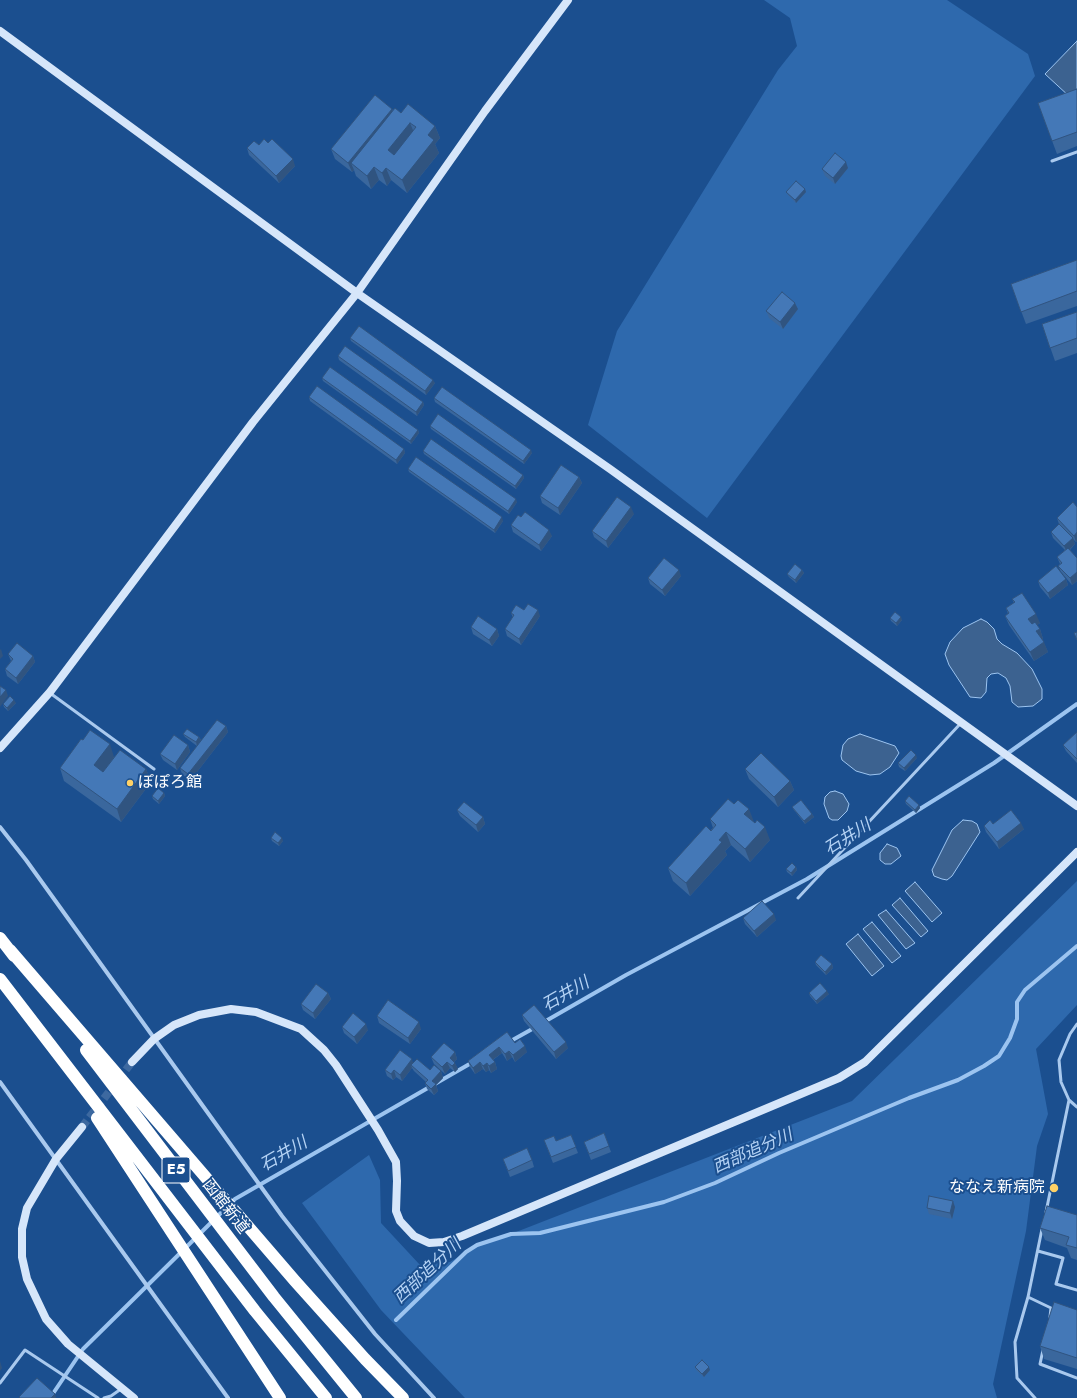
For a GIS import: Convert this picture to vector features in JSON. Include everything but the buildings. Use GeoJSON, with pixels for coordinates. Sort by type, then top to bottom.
{"type":"FeatureCollection","features":[{"type":"Feature","properties":{"kind":"highway","name":"函館新道"},"geometry":{"type":"LineString","coordinates":[[0,938],[274,1297],[356,1398]]}},
{"type":"Feature","properties":{"kind":"highway"},"geometry":{"type":"LineString","coordinates":[[10,950],[264,1246],[403,1398]]}},
{"type":"Feature","properties":{"kind":"highway","name":"E5"},"geometry":{"type":"LineString","coordinates":[[0,979],[250,1305],[326,1398]]}},
{"type":"Feature","properties":{"kind":"highway"},"geometry":{"type":"LineString","coordinates":[[52,1047],[130,1170],[280,1398]]}},
{"type":"Feature","properties":{"kind":"street"},"geometry":{"type":"LineString","coordinates":[[0,748],[50,692],[253,422],[357,293],[485,111],[568,0]]}},
{"type":"Feature","properties":{"kind":"street"},"geometry":{"type":"LineString","coordinates":[[0,32],[357,293],[610,469],[1077,806]]}},
{"type":"Feature","properties":{"kind":"street"},"geometry":{"type":"LineString","coordinates":[[0,826],[286,1222],[375,1334],[434,1398]]}},
{"type":"Feature","properties":{"kind":"street"},"geometry":{"type":"LineString","coordinates":[[132,1062],[154,1039],[174,1025],[199,1015],[231,1009],[256,1012],[302,1029],[324,1050],[336,1065],[378,1130],[396,1162],[398,1181],[396,1210],[400,1221],[414,1236],[428,1243],[444,1242],[462,1236],[839,1078],[865,1062],[1077,852]]}},
{"type":"Feature","properties":{"kind":"street"},"geometry":{"type":"LineString","coordinates":[[0,1082],[228,1398]]}},
{"type":"Feature","properties":{"kind":"street"},"geometry":{"type":"LineString","coordinates":[[82,1127],[56,1158],[27,1208],[22,1229],[22,1257],[27,1279],[46,1319],[68,1344],[134,1398]]}},
{"type":"Feature","properties":{"kind":"lane"},"geometry":{"type":"LineString","coordinates":[[1052,161],[1077,152]]}},
{"type":"Feature","properties":{"kind":"lane"},"geometry":{"type":"LineString","coordinates":[[50,692],[154,769]]}},
{"type":"Feature","properties":{"kind":"lane"},"geometry":{"type":"LineString","coordinates":[[798,898],[961,722]]}},
{"type":"Feature","properties":{"kind":"lane"},"geometry":{"type":"LineString","coordinates":[[1077,1024],[1070,1034],[1059,1060],[1061,1082],[1069,1100],[1077,1107]]}},
{"type":"Feature","properties":{"kind":"lane"},"geometry":{"type":"LineString","coordinates":[[1045,1218],[1069,1100]]}},
{"type":"Feature","properties":{"kind":"lane"},"geometry":{"type":"LineString","coordinates":[[1046,1211],[1052,1213]]}},
{"type":"Feature","properties":{"kind":"lane"},"geometry":{"type":"LineString","coordinates":[[1035,1398],[1017,1378],[1016,1342],[1028,1296],[1043,1224]]}},
{"type":"Feature","properties":{"kind":"lane"},"geometry":{"type":"LineString","coordinates":[[1038,1251],[1064,1258],[1056,1284],[1077,1290]]}},
{"type":"Feature","properties":{"kind":"lane"},"geometry":{"type":"LineString","coordinates":[[1028,1296],[1058,1310]]}},
{"type":"Feature","properties":{"kind":"lane"},"geometry":{"type":"LineString","coordinates":[[1049,1322],[1052,1308]]}},
{"type":"Feature","properties":{"kind":"lane"},"geometry":{"type":"LineString","coordinates":[[1044,1343],[1040,1364],[1077,1378]]}},
{"type":"Feature","properties":{"kind":"lane"},"geometry":{"type":"LineString","coordinates":[[0,1383],[25,1350],[98,1398]]}},
{"type":"Feature","properties":{"kind":"lane"},"geometry":{"type":"LineString","coordinates":[[104,1398],[111,1396],[122,1388]]}},
{"type":"Feature","properties":{"kind":"shaded area"},"geometry":{"type":"Polygon","coordinates":[[[764,0],[947,0],[1028,54],[1035,76],[707,518],[588,425],[617,331],[778,70],[797,46],[790,18],[764,0]]]}},
{"type":"Feature","properties":{"kind":"shaded area"},"geometry":{"type":"Polygon","coordinates":[[[1077,41],[1077,90],[1070,97],[1045,74],[1077,41]]]}},
{"type":"Feature","properties":{"kind":"shaded area"},"geometry":{"type":"Polygon","coordinates":[[[981,619],[987,622],[994,629],[997,639],[1002,644],[1017,653],[1032,669],[1042,689],[1042,699],[1033,706],[1018,707],[1012,702],[1010,686],[1006,678],[998,673],[991,674],[987,678],[986,692],[981,698],[970,697],[949,665],[945,654],[950,642],[963,628],[981,619]]]}},
{"type":"Feature","properties":{"kind":"shaded area"},"geometry":{"type":"Polygon","coordinates":[[[860,734],[895,746],[899,753],[890,767],[880,774],[870,775],[856,771],[842,760],[841,756],[843,745],[848,739],[860,734]]]}},
{"type":"Feature","properties":{"kind":"shaded area"},"geometry":{"type":"Polygon","coordinates":[[[835,791],[843,794],[849,804],[847,811],[838,820],[832,820],[829,818],[824,804],[825,797],[830,792],[835,791]]]}},
{"type":"Feature","properties":{"kind":"shaded area"},"geometry":{"type":"Polygon","coordinates":[[[963,820],[972,821],[977,824],[980,832],[952,876],[947,880],[934,876],[932,870],[952,830],[963,820]]]}},
{"type":"Feature","properties":{"kind":"shaded area"},"geometry":{"type":"Polygon","coordinates":[[[887,844],[897,848],[901,856],[891,864],[885,864],[880,860],[880,853],[887,844]]]}},
{"type":"Feature","properties":{"kind":"shaded area"},"geometry":{"type":"Polygon","coordinates":[[[1077,881],[1077,1005],[1036,1049],[1048,1114],[1037,1146],[1026,1231],[993,1384],[997,1398],[465,1398],[381,1310],[302,1203],[369,1155],[380,1180],[381,1223],[420,1265],[450,1262],[477,1245],[511,1234],[852,1101],[1077,881]]]}},
{"type":"Feature","properties":{"kind":"shaded area"},"geometry":{"type":"Polygon","coordinates":[[[915,882],[942,913],[932,922],[905,891],[915,882]]]}},
{"type":"Feature","properties":{"kind":"shaded area"},"geometry":{"type":"Polygon","coordinates":[[[900,898],[928,931],[921,937],[892,905],[900,898]]]}},
{"type":"Feature","properties":{"kind":"shaded area"},"geometry":{"type":"Polygon","coordinates":[[[886,910],[915,943],[906,949],[878,915],[886,910]]]}},
{"type":"Feature","properties":{"kind":"shaded area"},"geometry":{"type":"Polygon","coordinates":[[[872,922],[901,956],[892,963],[863,929],[872,922]]]}},
{"type":"Feature","properties":{"kind":"shaded area"},"geometry":{"type":"Polygon","coordinates":[[[858,934],[884,966],[872,976],[846,944],[858,934]]]}},
{"type":"Feature","properties":{"kind":"waterway","name":"石井川"},"geometry":{"type":"LineString","coordinates":[[544,1022],[626,975],[807,879],[994,763],[1077,704]]}},
{"type":"Feature","properties":{"kind":"waterway","name":"西部追分川"},"geometry":{"type":"LineString","coordinates":[[396,1320],[466,1252],[477,1245],[511,1234],[540,1233],[664,1202],[715,1183],[779,1153],[909,1098],[958,1080],[984,1066],[999,1056],[1010,1038],[1017,1019],[1017,1002],[1025,990],[1077,946]]}},
{"type":"Feature","properties":{"kind":"waterway","name":"石井川"},"geometry":{"type":"LineString","coordinates":[[509,1042],[534,1028]]}},
{"type":"Feature","properties":{"kind":"waterway","name":"石井川"},"geometry":{"type":"LineString","coordinates":[[50,1398],[83,1349],[235,1199],[473,1062]]}},
{"type":"Feature","properties":{"kind":"tunnel"},"geometry":{"type":"LineString","coordinates":[[82,1127],[132,1062]]}},
{"type":"Feature","properties":{"kind":"place","name":"ぽぽろ館"},"geometry":{"type":"Point","coordinates":[130,783]}},
{"type":"Feature","properties":{"kind":"place","name":"ななえ新病院"},"geometry":{"type":"Point","coordinates":[1054,1188]}}]}
